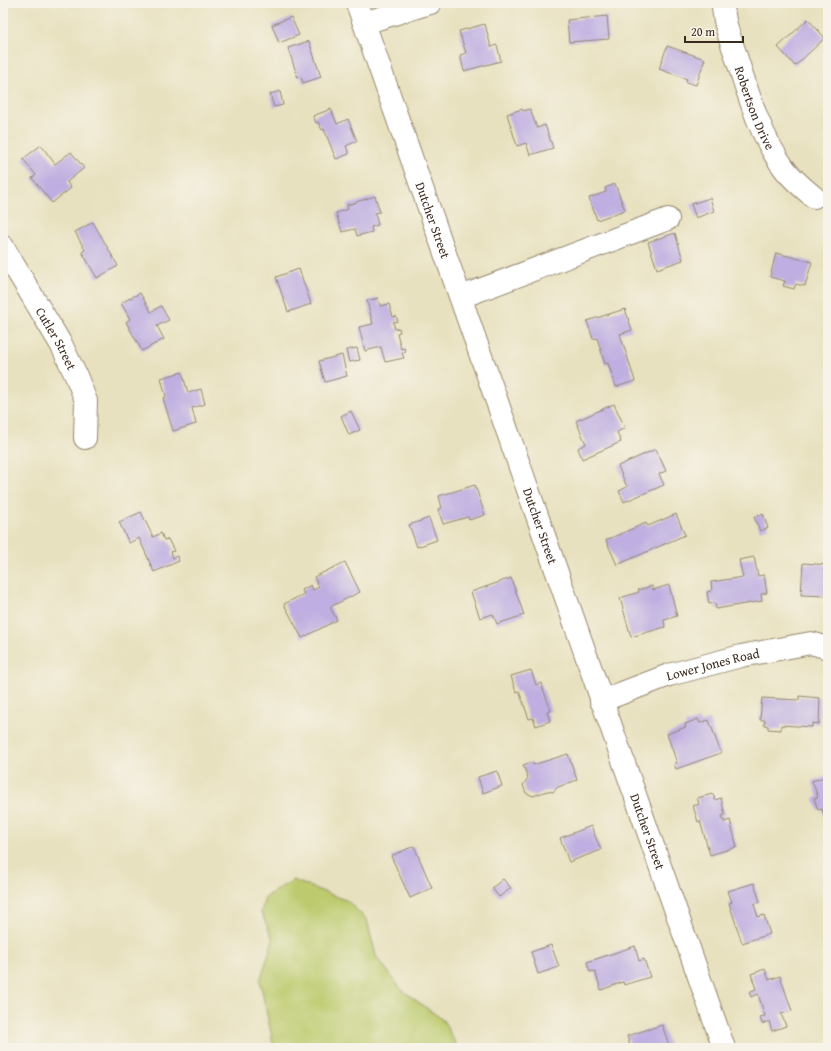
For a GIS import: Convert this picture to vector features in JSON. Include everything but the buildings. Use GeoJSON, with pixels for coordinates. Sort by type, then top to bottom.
{"type":"FeatureCollection","features":[{"type":"Feature","properties":{"kind":"street","name":"Dutcher Street"},"geometry":{"type":"LineString","coordinates":[[357,3],[724,1048]]}},
{"type":"Feature","properties":{"kind":"street"},"geometry":{"type":"LineString","coordinates":[[364,23],[430,3]]}},
{"type":"Feature","properties":{"kind":"street","name":"Robertson Drive"},"geometry":{"type":"LineString","coordinates":[[722,3],[723,16],[745,84],[767,141],[783,168],[798,184],[814,197]]}},
{"type":"Feature","properties":{"kind":"street"},"geometry":{"type":"LineString","coordinates":[[461,297],[668,219]]}},
{"type":"Feature","properties":{"kind":"street","name":"Cutler Street"},"geometry":{"type":"LineString","coordinates":[[3,247],[62,346],[77,378],[86,401],[85,438]]}},
{"type":"Feature","properties":{"kind":"street","name":"Lower Jones Road"},"geometry":{"type":"LineString","coordinates":[[601,701],[669,676],[741,656],[811,643],[828,648]]}},
{"type":"Feature","properties":{"kind":"green space"},"geometry":{"type":"Polygon","coordinates":[[[293,880],[348,901],[367,920],[376,956],[402,990],[443,1020],[458,1048],[274,1048],[260,981],[273,940],[261,912],[265,897],[293,880]]]}}]}
